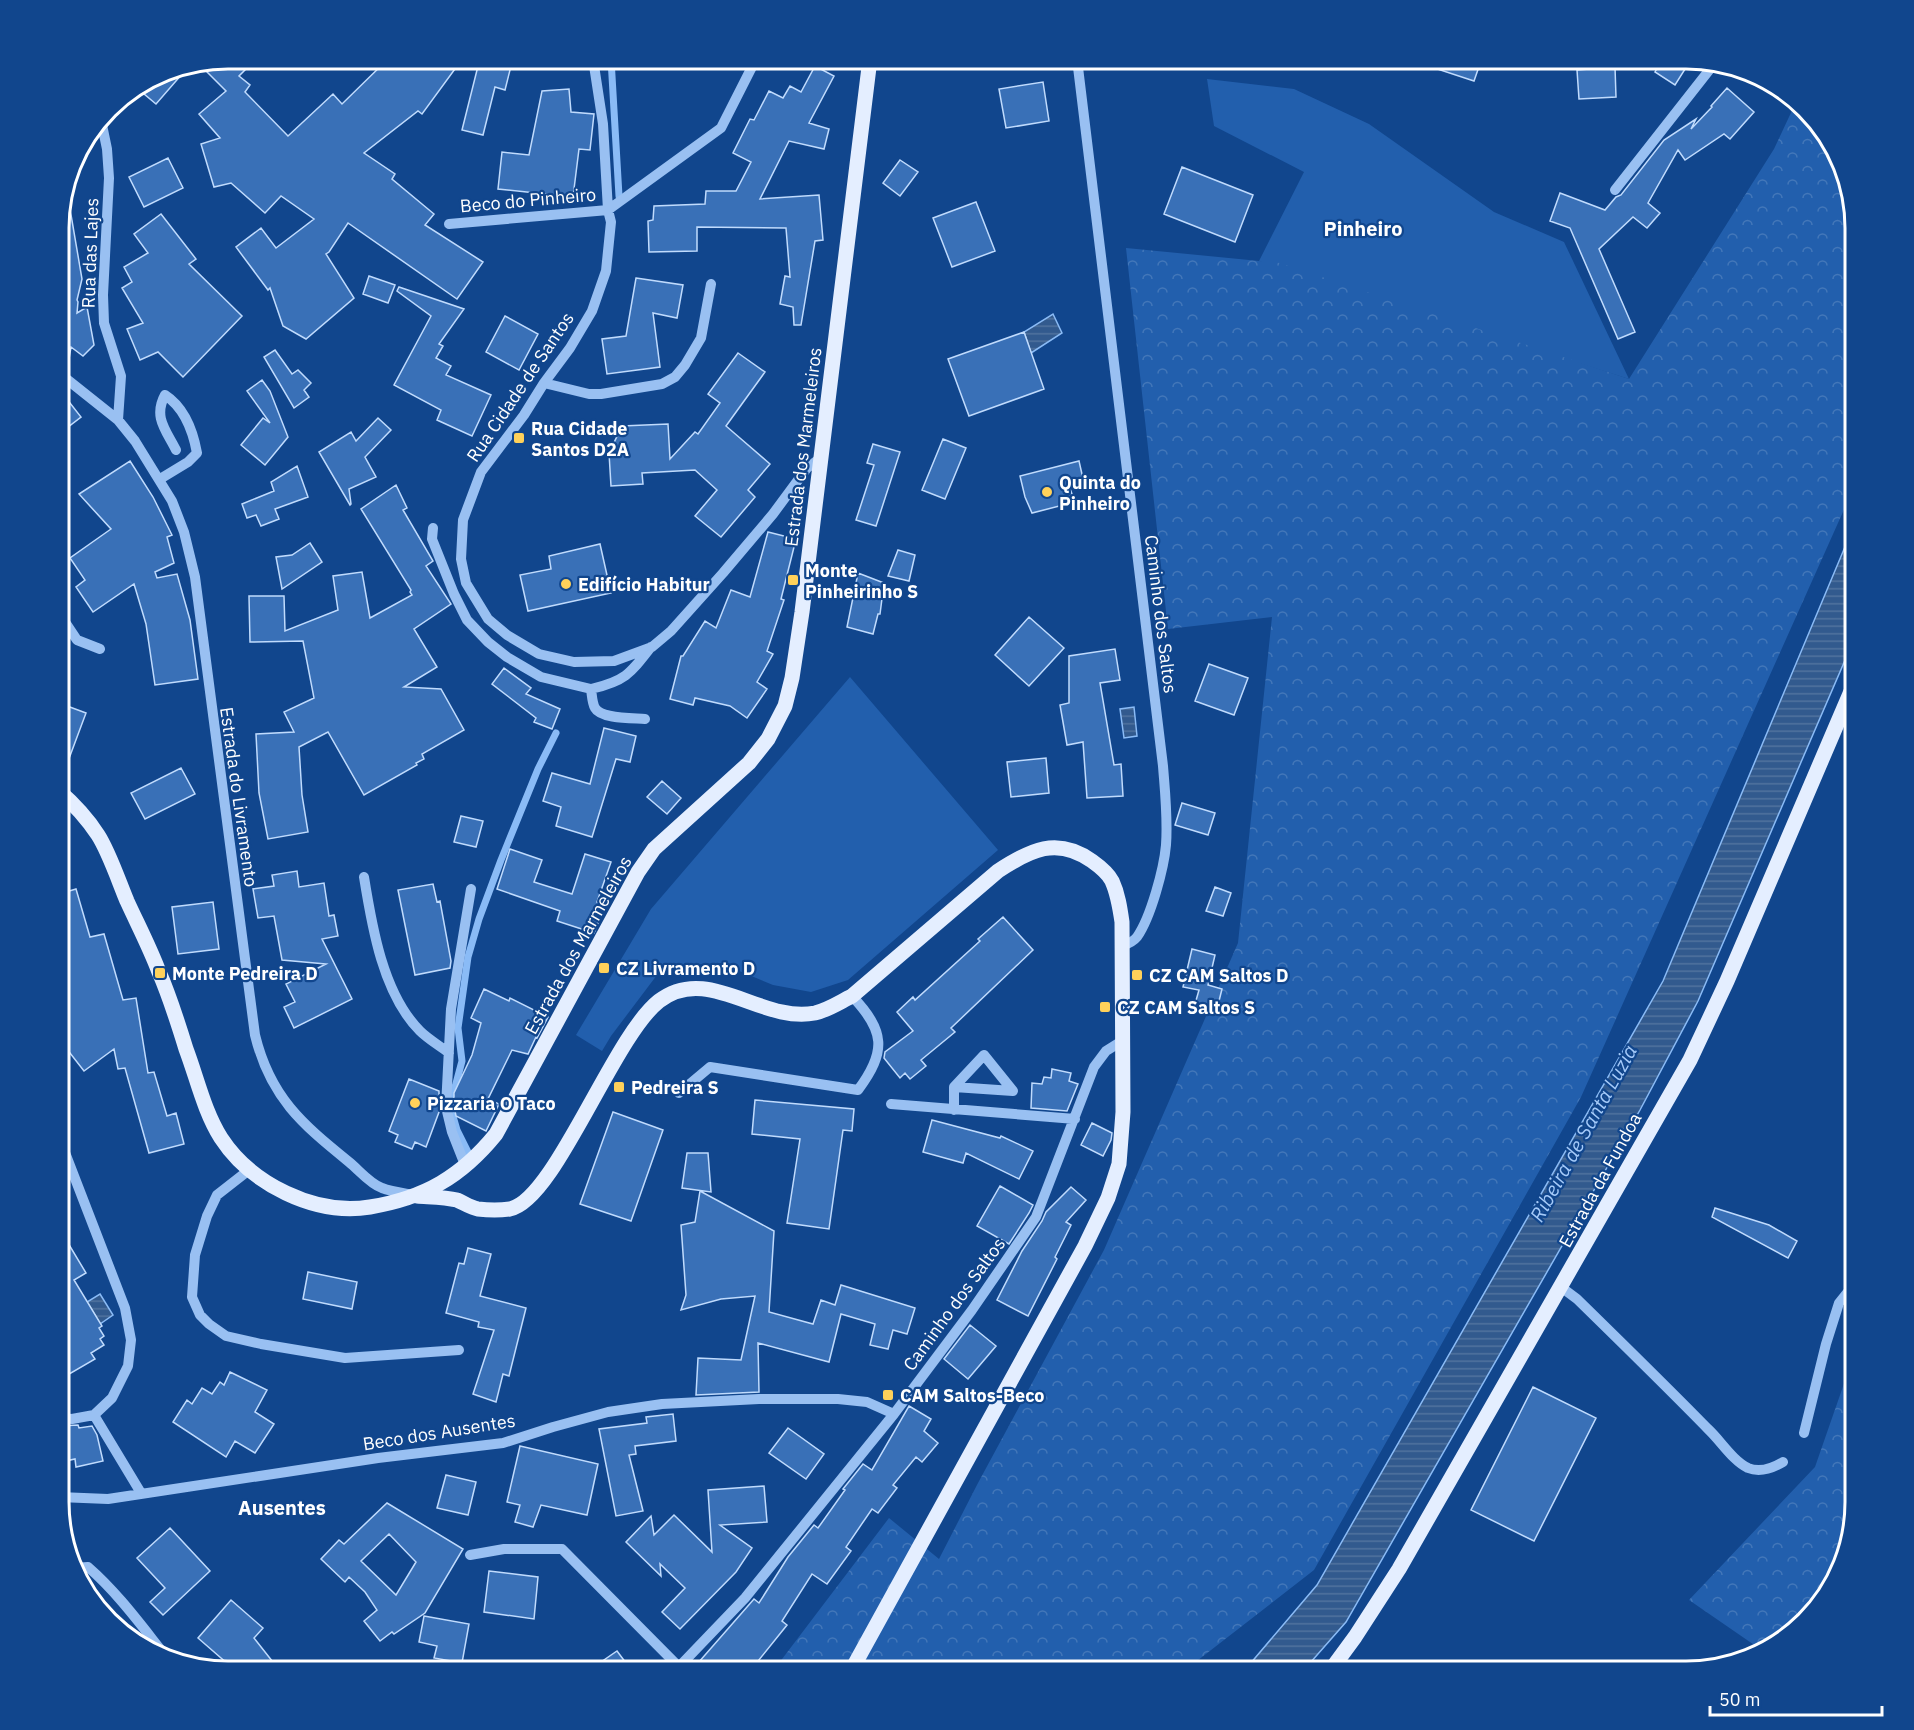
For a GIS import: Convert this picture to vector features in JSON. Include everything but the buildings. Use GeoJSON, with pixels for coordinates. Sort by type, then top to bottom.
{"type":"FeatureCollection","features":[{"type":"Feature","properties":{"kind":"main road","name":"Estrada dos Marmeleiros"},"geometry":{"type":"LineString","coordinates":[[69,800],[85,816],[99,837],[160,973],[209,1117],[222,1139],[249,1170],[297,1198],[331,1207],[363,1208],[393,1203],[450,1179],[483,1150],[496,1134],[623,897],[654,849],[749,763],[771,732],[784,706],[792,678],[822,457],[869,69]]}},
{"type":"Feature","properties":{"kind":"main road","name":"Estrada da Fundoa"},"geometry":{"type":"LineString","coordinates":[[1337,1661],[1399,1569],[1562,1287],[1690,1059],[1727,981],[1845,705]]}},
{"type":"Feature","properties":{"kind":"main road"},"geometry":{"type":"LineString","coordinates":[[414,1195],[456,1200],[478,1209],[511,1209],[525,1201],[537,1191],[552,1168],[623,1045],[640,1021],[658,1001],[674,991],[689,988],[720,992],[788,1013],[814,1013],[832,1007],[852,996],[998,872],[1024,854],[1047,847],[1080,853],[1111,878],[1122,922],[1123,1112],[1119,1164],[1108,1198],[1085,1246],[857,1661]]}},
{"type":"Feature","properties":{"kind":"street","name":"Rua Cidade de Santos"},"geometry":{"type":"LineString","coordinates":[[595,69],[603,124],[608,210],[611,222],[606,272],[592,311],[570,348],[481,472],[463,523],[460,559],[466,583],[488,619],[507,635],[539,654],[574,662],[614,662],[652,646],[671,631],[773,514],[807,468],[822,457]]}},
{"type":"Feature","properties":{"kind":"street","name":"Beco do Pinheiro"},"geometry":{"type":"LineString","coordinates":[[449,224],[608,210],[721,128],[750,69]]}},
{"type":"Feature","properties":{"kind":"street","name":"Caminho dos Saltos"},"geometry":{"type":"LineString","coordinates":[[1078,69],[1167,807],[1166,846],[1161,874],[1138,936],[1131,943],[1122,946]]}},
{"type":"Feature","properties":{"kind":"street"},"geometry":{"type":"LineString","coordinates":[[1615,190],[1709,70]]}},
{"type":"Feature","properties":{"kind":"street","name":"Rua das Lajes"},"geometry":{"type":"LineString","coordinates":[[103,130],[109,178],[103,295],[104,323],[121,376],[118,420]]}},
{"type":"Feature","properties":{"kind":"street"},"geometry":{"type":"LineString","coordinates":[[544,383],[589,394],[601,394],[662,384],[675,377],[701,338],[711,284]]}},
{"type":"Feature","properties":{"kind":"street","name":"Estrada do Livramento"},"geometry":{"type":"LineString","coordinates":[[69,381],[118,420],[135,441],[172,501],[184,532],[195,577],[255,1035],[268,1076],[285,1103],[308,1128],[380,1188],[414,1195]]}},
{"type":"Feature","properties":{"kind":"street"},"geometry":{"type":"LineString","coordinates":[[160,479],[188,462],[197,453],[188,422],[176,404],[165,395],[160,404],[159,413],[162,425],[176,450]]}},
{"type":"Feature","properties":{"kind":"street"},"geometry":{"type":"LineString","coordinates":[[433,528],[432,539],[467,620],[488,642],[507,657],[541,677],[591,689],[613,684],[630,674],[652,646]]}},
{"type":"Feature","properties":{"kind":"street"},"geometry":{"type":"LineString","coordinates":[[69,628],[77,640],[100,649]]}},
{"type":"Feature","properties":{"kind":"street"},"geometry":{"type":"LineString","coordinates":[[591,689],[594,707],[598,712],[608,716],[645,719]]}},
{"type":"Feature","properties":{"kind":"street"},"geometry":{"type":"LineString","coordinates":[[364,877],[372,931],[387,976],[406,1013],[420,1031],[449,1053]]}},
{"type":"Feature","properties":{"kind":"street"},"geometry":{"type":"LineString","coordinates":[[465,1166],[452,1132],[446,1107],[451,1009],[471,889]]}},
{"type":"Feature","properties":{"kind":"street"},"geometry":{"type":"LineString","coordinates":[[679,1093],[710,1067],[858,1090],[877,1060],[878,1037],[869,1014],[852,996]]}},
{"type":"Feature","properties":{"kind":"street","name":"Caminho dos Saltos"},"geometry":{"type":"LineString","coordinates":[[686,1661],[745,1598],[894,1414],[972,1310],[1036,1217],[1094,1067],[1106,1052],[1122,1041]]}},
{"type":"Feature","properties":{"kind":"street"},"geometry":{"type":"LineString","coordinates":[[954,1087],[1013,1091],[984,1055],[954,1087],[954,1110]]}},
{"type":"Feature","properties":{"kind":"street"},"geometry":{"type":"LineString","coordinates":[[891,1104],[1074,1119]]}},
{"type":"Feature","properties":{"kind":"street"},"geometry":{"type":"LineString","coordinates":[[69,1163],[125,1308],[131,1340],[128,1366],[112,1398],[94,1415],[69,1419]]}},
{"type":"Feature","properties":{"kind":"street"},"geometry":{"type":"LineString","coordinates":[[249,1170],[217,1195],[207,1216],[195,1255],[192,1297],[200,1315],[209,1324],[226,1336],[345,1358],[459,1350]]}},
{"type":"Feature","properties":{"kind":"street"},"geometry":{"type":"LineString","coordinates":[[1562,1287],[1577,1299],[1734,1457],[1748,1468],[1760,1470],[1772,1468],[1783,1462]]}},
{"type":"Feature","properties":{"kind":"street"},"geometry":{"type":"LineString","coordinates":[[1804,1433],[1826,1344],[1839,1303],[1845,1296]]}},
{"type":"Feature","properties":{"kind":"street","name":"Beco dos Ausentes"},"geometry":{"type":"LineString","coordinates":[[69,1497],[108,1499],[378,1458],[503,1443],[608,1412],[662,1404],[759,1399],[838,1399],[867,1402],[894,1414]]}},
{"type":"Feature","properties":{"kind":"street"},"geometry":{"type":"LineString","coordinates":[[94,1415],[141,1493]]}},
{"type":"Feature","properties":{"kind":"street"},"geometry":{"type":"LineString","coordinates":[[470,1555],[504,1549],[562,1549],[668,1661]]}},
{"type":"Feature","properties":{"kind":"street"},"geometry":{"type":"LineString","coordinates":[[83,1567],[88,1567],[115,1592],[156,1644]]}},
{"type":"Feature","properties":{"kind":"green space"},"geometry":{"type":"Polygon","coordinates":[[[1207,79],[1294,89],[1369,124],[1494,212],[1564,242],[1629,379],[1259,261],[1304,172],[1214,126],[1207,79]]]}},
{"type":"Feature","properties":{"kind":"green space"},"geometry":{"type":"Polygon","coordinates":[[[1792,110],[1812,131],[1829,158],[1837,177],[1844,207],[1845,507],[1581,1097],[1314,1570],[1197,1661],[781,1661],[889,1518],[939,1559],[1104,1250],[1238,943],[1272,617],[1168,629],[1126,248],[1280,263],[1629,379],[1774,149],[1792,110]]]}},
{"type":"Feature","properties":{"kind":"green space"},"geometry":{"type":"Polygon","coordinates":[[[850,677],[998,850],[848,980],[811,992],[773,985],[720,963],[663,967],[602,1051],[576,1035],[651,909],[850,677]]]}},
{"type":"Feature","properties":{"kind":"green space"},"geometry":{"type":"Polygon","coordinates":[[[1845,1381],[1845,1502],[1844,1523],[1837,1553],[1824,1581],[1805,1607],[1783,1628],[1755,1645],[1689,1600],[1815,1467],[1845,1381]]]}},
{"type":"Feature","properties":{"kind":"water"},"geometry":{"type":"Polygon","coordinates":[[[1053,314],[1062,333],[1031,353],[1024,332],[1053,314]]]}},
{"type":"Feature","properties":{"kind":"water","name":"Ribeira de Santa Luzia"},"geometry":{"type":"Polygon","coordinates":[[[1845,547],[1845,660],[1698,1001],[1640,1110],[1346,1622],[1312,1661],[1252,1661],[1317,1585],[1663,981],[1845,547]]]}},
{"type":"Feature","properties":{"kind":"water"},"geometry":{"type":"Polygon","coordinates":[[[1134,707],[1137,736],[1124,738],[1120,709],[1134,707]]]}},
{"type":"Feature","properties":{"kind":"water"},"geometry":{"type":"Polygon","coordinates":[[[100,1294],[113,1315],[100,1324],[87,1302],[100,1294]]]}},
{"type":"Feature","properties":{"kind":"waterway"},"geometry":{"type":"LineString","coordinates":[[612,69],[619,196]]}},
{"type":"Feature","properties":{"kind":"waterway"},"geometry":{"type":"LineString","coordinates":[[470,1156],[457,1130],[450,1106],[462,1061],[458,1028],[468,957],[479,919],[501,860],[538,769],[556,733]]}},
{"type":"Feature","properties":{"kind":"place","name":"Rua Cidade Santos D2A"},"geometry":{"type":"Point","coordinates":[519,438]}},
{"type":"Feature","properties":{"kind":"place","name":"Quinta do Pinheiro"},"geometry":{"type":"Point","coordinates":[1047,492]}},
{"type":"Feature","properties":{"kind":"place","name":"Monte Pinheirinho S"},"geometry":{"type":"Point","coordinates":[793,580]}},
{"type":"Feature","properties":{"kind":"place","name":"Edifício Habitur"},"geometry":{"type":"Point","coordinates":[566,584]}},
{"type":"Feature","properties":{"kind":"place","name":"CZ Livramento D"},"geometry":{"type":"Point","coordinates":[604,968]}},
{"type":"Feature","properties":{"kind":"place","name":"Monte Pedreira D"},"geometry":{"type":"Point","coordinates":[160,973]}},
{"type":"Feature","properties":{"kind":"place","name":"CZ CAM Saltos D"},"geometry":{"type":"Point","coordinates":[1137,975]}},
{"type":"Feature","properties":{"kind":"place","name":"CZ CAM Saltos S"},"geometry":{"type":"Point","coordinates":[1105,1007]}},
{"type":"Feature","properties":{"kind":"place","name":"Pedreira S"},"geometry":{"type":"Point","coordinates":[619,1087]}},
{"type":"Feature","properties":{"kind":"place","name":"Pizzaria O Taco"},"geometry":{"type":"Point","coordinates":[415,1103]}},
{"type":"Feature","properties":{"kind":"place","name":"CAM Saltos-Beco"},"geometry":{"type":"Point","coordinates":[888,1395]}},
{"type":"Feature","properties":{"kind":"district","name":"Pinheiro"},"geometry":{"type":"Point","coordinates":[1363,228]}},
{"type":"Feature","properties":{"kind":"district","name":"Ausentes"},"geometry":{"type":"Point","coordinates":[282,1507]}}]}
